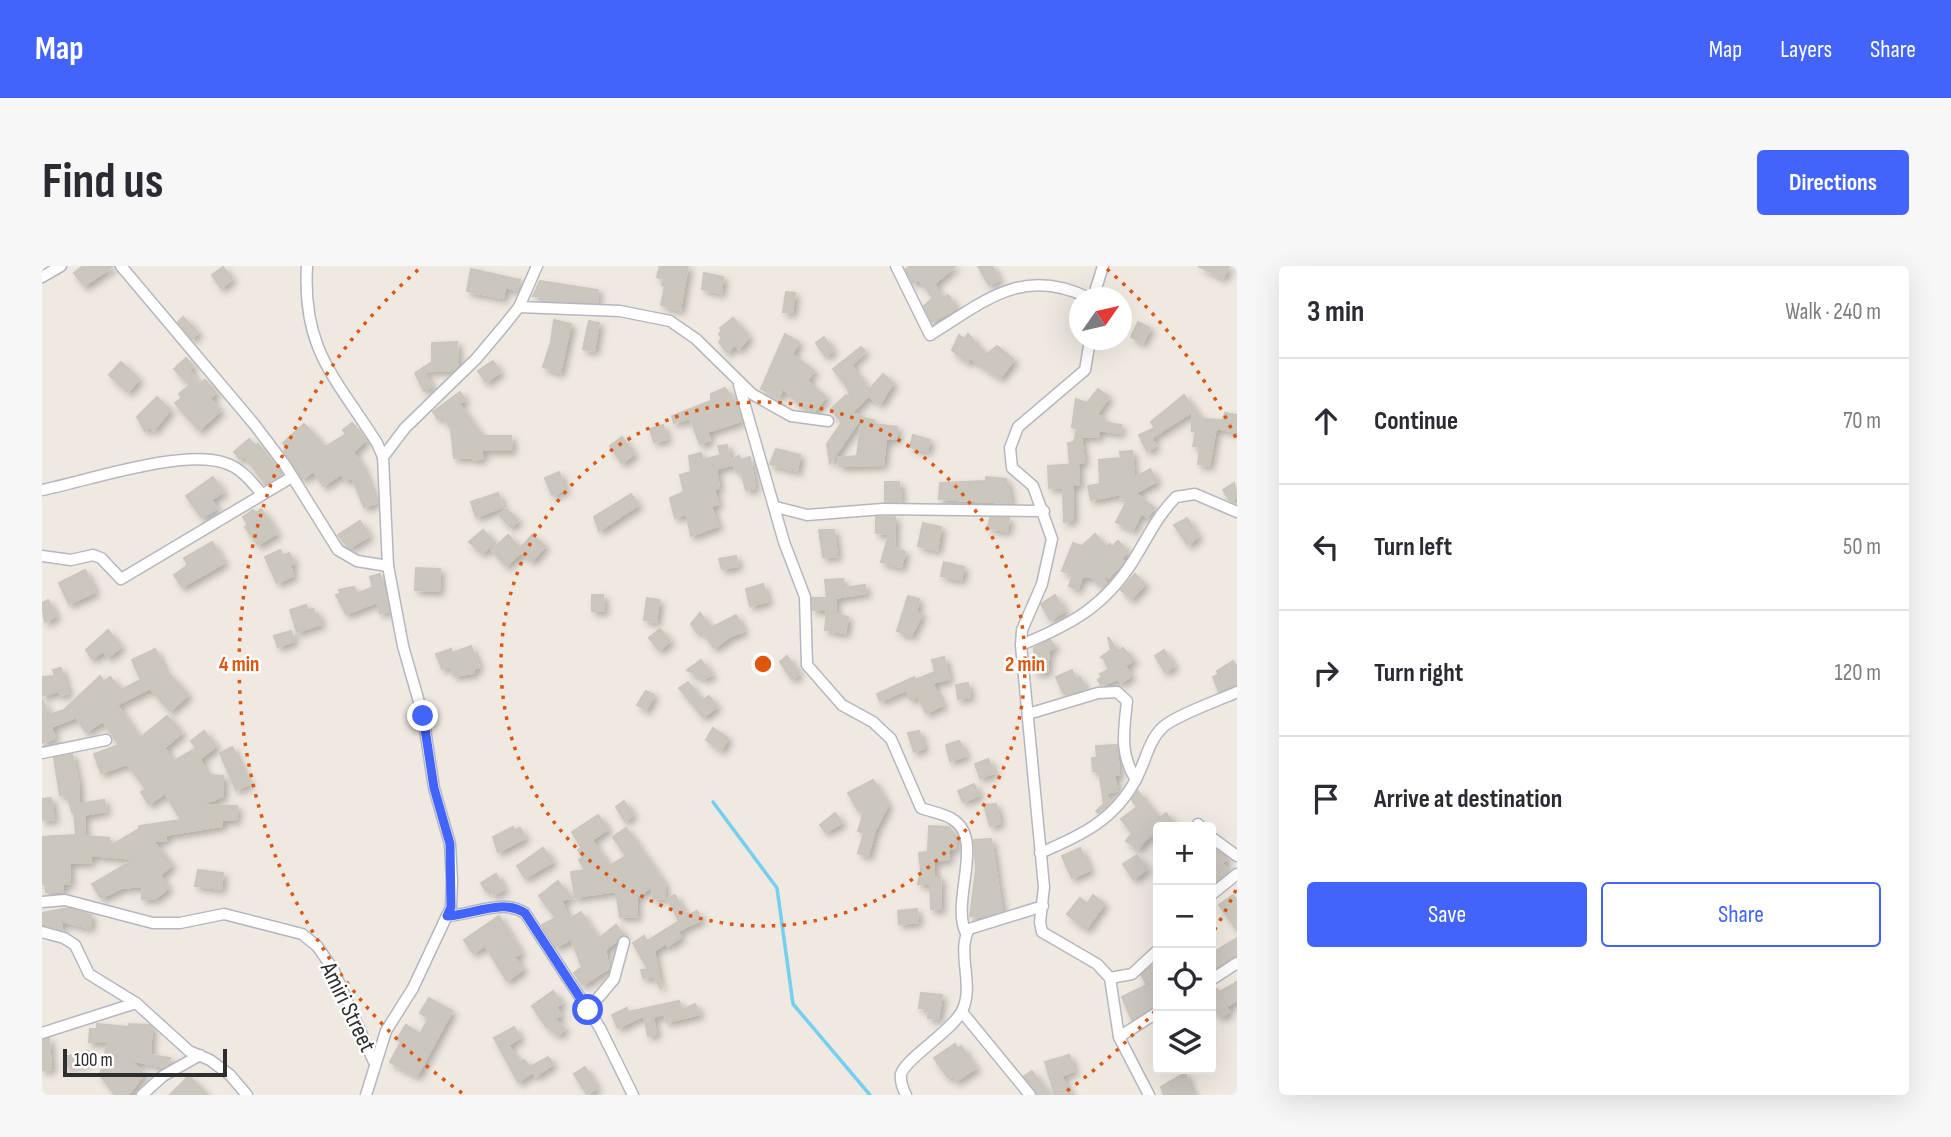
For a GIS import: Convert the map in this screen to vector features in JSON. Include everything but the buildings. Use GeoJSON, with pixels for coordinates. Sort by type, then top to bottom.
{"type":"FeatureCollection","features":[{"type":"Feature","properties":{"kind":"street"},"geometry":{"type":"LineString","coordinates":[[42,277],[61,266]]}},
{"type":"Feature","properties":{"kind":"street"},"geometry":{"type":"LineString","coordinates":[[121,266],[254,424],[292,477],[338,550],[348,558],[388,566]]}},
{"type":"Feature","properties":{"kind":"street"},"geometry":{"type":"LineString","coordinates":[[307,266],[308,302],[321,359],[377,443],[383,457],[388,566],[403,646],[423,716],[434,788],[450,844],[451,907],[412,988],[386,1031],[374,1062],[366,1095]]}},
{"type":"Feature","properties":{"kind":"street"},"geometry":{"type":"LineString","coordinates":[[383,457],[405,428],[476,359],[519,307],[537,266]]}},
{"type":"Feature","properties":{"kind":"street"},"geometry":{"type":"LineString","coordinates":[[896,266],[930,335],[956,319],[963,309],[1001,282]]}},
{"type":"Feature","properties":{"kind":"street"},"geometry":{"type":"LineString","coordinates":[[1095,287],[1103,266]]}},
{"type":"Feature","properties":{"kind":"street"},"geometry":{"type":"LineString","coordinates":[[1070,279],[1079,287]]}},
{"type":"Feature","properties":{"kind":"street"},"geometry":{"type":"LineString","coordinates":[[519,307],[620,311],[670,321],[696,339],[739,385],[791,416],[828,421]]}},
{"type":"Feature","properties":{"kind":"street"},"geometry":{"type":"LineString","coordinates":[[1088,350],[1085,370],[1018,427],[1010,449],[1012,468],[1033,486],[1052,539],[1042,584],[1022,631],[1021,645],[1040,853],[1043,906],[1040,922],[1042,932],[1097,964],[1110,978],[1119,1037],[1149,1095]]}},
{"type":"Feature","properties":{"kind":"street"},"geometry":{"type":"LineString","coordinates":[[739,385],[784,542],[805,597],[807,665],[842,705],[873,722],[891,739],[921,808],[953,819],[964,832],[967,853],[961,916],[966,933],[967,987],[962,1012],[943,1034],[903,1069],[901,1080],[906,1095]]}},
{"type":"Feature","properties":{"kind":"street"},"geometry":{"type":"LineString","coordinates":[[42,490],[154,465],[190,460],[223,462],[241,471],[262,494]]}},
{"type":"Feature","properties":{"kind":"street"},"geometry":{"type":"LineString","coordinates":[[42,555],[71,560],[93,555],[105,562],[121,579],[211,528],[292,477]]}},
{"type":"Feature","properties":{"kind":"street"},"geometry":{"type":"LineString","coordinates":[[1021,645],[1092,610],[1122,577],[1175,497],[1195,494],[1237,512]]}},
{"type":"Feature","properties":{"kind":"street"},"geometry":{"type":"LineString","coordinates":[[776,507],[807,515],[883,509],[1044,511]]}},
{"type":"Feature","properties":{"kind":"street"},"geometry":{"type":"LineString","coordinates":[[1028,714],[1097,693],[1117,692],[1127,701],[1122,726],[1125,758],[1136,780]]}},
{"type":"Feature","properties":{"kind":"street"},"geometry":{"type":"LineString","coordinates":[[1040,853],[1085,834],[1105,821],[1136,780],[1151,742],[1165,725],[1237,692]]}},
{"type":"Feature","properties":{"kind":"street"},"geometry":{"type":"LineString","coordinates":[[42,753],[106,740]]}},
{"type":"Feature","properties":{"kind":"street"},"geometry":{"type":"LineString","coordinates":[[1216,841],[1237,856]]}},
{"type":"Feature","properties":{"kind":"street"},"geometry":{"type":"LineString","coordinates":[[1216,891],[1237,874]]}},
{"type":"Feature","properties":{"kind":"street","name":"Amiri Street"},"geometry":{"type":"LineString","coordinates":[[42,902],[65,900],[153,923],[180,923],[224,914],[302,934],[317,946],[333,969],[374,1062]]}},
{"type":"Feature","properties":{"kind":"street"},"geometry":{"type":"LineString","coordinates":[[447,916],[504,906],[517,907],[525,913],[588,1010],[633,1095]]}},
{"type":"Feature","properties":{"kind":"street"},"geometry":{"type":"LineString","coordinates":[[966,933],[974,926],[1043,906]]}},
{"type":"Feature","properties":{"kind":"street"},"geometry":{"type":"LineString","coordinates":[[42,932],[64,937],[75,945],[89,974],[136,1003],[189,1051],[200,1055],[230,1076],[247,1095]]}},
{"type":"Feature","properties":{"kind":"street"},"geometry":{"type":"LineString","coordinates":[[588,1010],[614,979],[624,942]]}},
{"type":"Feature","properties":{"kind":"street"},"geometry":{"type":"LineString","coordinates":[[1110,978],[1132,974],[1153,955]]}},
{"type":"Feature","properties":{"kind":"street"},"geometry":{"type":"LineString","coordinates":[[1216,976],[1237,963]]}},
{"type":"Feature","properties":{"kind":"street"},"geometry":{"type":"LineString","coordinates":[[42,1033],[136,1003]]}},
{"type":"Feature","properties":{"kind":"street"},"geometry":{"type":"LineString","coordinates":[[962,1012],[1030,1095]]}},
{"type":"Feature","properties":{"kind":"street"},"geometry":{"type":"LineString","coordinates":[[1119,1037],[1153,1015]]}},
{"type":"Feature","properties":{"kind":"street"},"geometry":{"type":"LineString","coordinates":[[142,1095],[163,1076],[200,1055]]}},
{"type":"Feature","properties":{"kind":"waterway"},"geometry":{"type":"LineString","coordinates":[[713,802],[777,888],[793,1004],[870,1095]]}},
{"type":"Feature","properties":{"kind":"route"},"geometry":{"type":"LineString","coordinates":[[423,716],[434,788],[450,844],[451,907],[447,916],[504,906],[517,907],[525,913],[564,977],[588,1010]]}}]}
